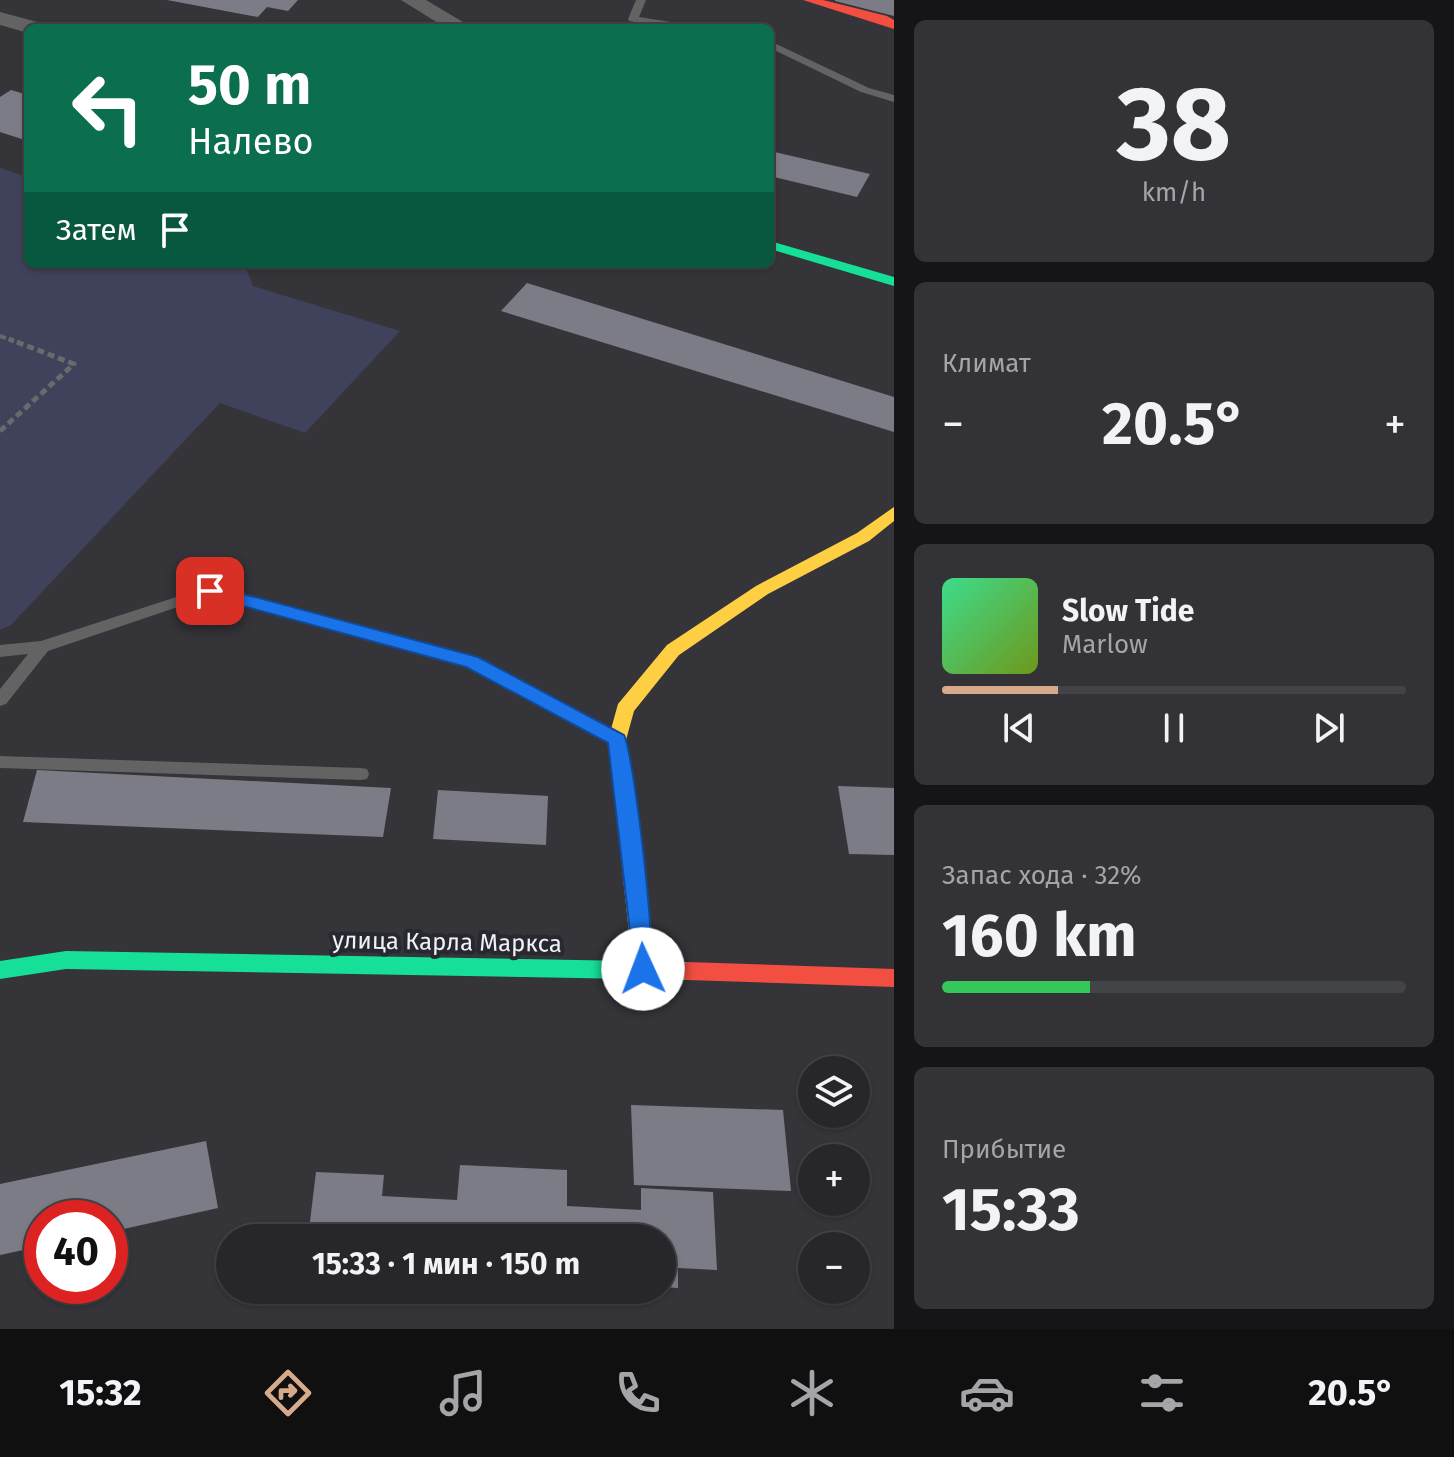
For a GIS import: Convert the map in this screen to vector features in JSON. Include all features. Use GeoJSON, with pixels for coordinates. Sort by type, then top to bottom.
{"type":"FeatureCollection","features":[{"type":"Feature","properties":{"kind":"street"},"geometry":{"type":"LineString","coordinates":[[411,0],[455,24]]}},
{"type":"Feature","properties":{"kind":"street"},"geometry":{"type":"LineString","coordinates":[[809,0],[883,19],[894,25]]}},
{"type":"Feature","properties":{"kind":"street"},"geometry":{"type":"LineString","coordinates":[[0,18],[24,25]]}},
{"type":"Feature","properties":{"kind":"street"},"geometry":{"type":"LineString","coordinates":[[774,246],[894,282]]}},
{"type":"Feature","properties":{"kind":"street"},"geometry":{"type":"LineString","coordinates":[[643,969],[617,740],[625,709],[673,650],[762,590],[863,537],[894,512]]}},
{"type":"Feature","properties":{"kind":"street"},"geometry":{"type":"LineString","coordinates":[[0,951],[66,960]]}},
{"type":"Feature","properties":{"kind":"street","name":"улица Карла Маркса"},"geometry":{"type":"LineString","coordinates":[[0,970],[66,960],[643,969],[894,978]]}},
{"type":"Feature","properties":{"kind":"lane"},"geometry":{"type":"LineString","coordinates":[[641,0],[633,19],[665,24]]}},
{"type":"Feature","properties":{"kind":"lane"},"geometry":{"type":"LineString","coordinates":[[774,46],[865,90],[894,99]]}},
{"type":"Feature","properties":{"kind":"lane"},"geometry":{"type":"LineString","coordinates":[[0,651],[42,647],[210,591],[472,662],[617,740]]}},
{"type":"Feature","properties":{"kind":"lane"},"geometry":{"type":"LineString","coordinates":[[0,700],[42,647]]}},
{"type":"Feature","properties":{"kind":"lane"},"geometry":{"type":"LineString","coordinates":[[0,762],[361,774]]}},
{"type":"Feature","properties":{"kind":"path"},"geometry":{"type":"LineString","coordinates":[[0,336],[74,364],[0,431]]}},
{"type":"Feature","properties":{"kind":"shaded area"},"geometry":{"type":"Polygon","coordinates":[[[0,168],[24,176],[24,268],[246,268],[253,286],[400,331],[305,433],[220,403],[11,625],[0,630],[0,168]]]}},
{"type":"Feature","properties":{"kind":"building"},"geometry":{"type":"Polygon","coordinates":[[[167,0],[298,0],[288,11],[267,7],[258,17],[167,0]]]}},
{"type":"Feature","properties":{"kind":"building"},"geometry":{"type":"Polygon","coordinates":[[[835,0],[894,0],[894,16],[835,1],[835,0]]]}},
{"type":"Feature","properties":{"kind":"building"},"geometry":{"type":"Polygon","coordinates":[[[11,90],[24,94],[24,140],[0,132],[0,97],[11,90]]]}},
{"type":"Feature","properties":{"kind":"building"},"geometry":{"type":"Polygon","coordinates":[[[774,152],[870,174],[857,197],[774,177],[774,152]]]}},
{"type":"Feature","properties":{"kind":"building"},"geometry":{"type":"Polygon","coordinates":[[[527,283],[894,397],[894,432],[501,311],[527,283]]]}},
{"type":"Feature","properties":{"kind":"building"},"geometry":{"type":"Polygon","coordinates":[[[37,770],[391,788],[383,837],[23,822],[37,770]]]}},
{"type":"Feature","properties":{"kind":"building"},"geometry":{"type":"Polygon","coordinates":[[[838,786],[894,788],[894,855],[849,854],[838,786]]]}},
{"type":"Feature","properties":{"kind":"building"},"geometry":{"type":"Polygon","coordinates":[[[438,790],[548,796],[546,845],[433,839],[438,790]]]}},
{"type":"Feature","properties":{"kind":"building"},"geometry":{"type":"Polygon","coordinates":[[[631,1105],[783,1110],[791,1191],[634,1185],[631,1105]]]}},
{"type":"Feature","properties":{"kind":"building"},"geometry":{"type":"Polygon","coordinates":[[[206,1141],[218,1208],[128,1228],[128,1200],[24,1200],[24,1250],[0,1255],[0,1184],[206,1141]]]}},
{"type":"Feature","properties":{"kind":"building"},"geometry":{"type":"Polygon","coordinates":[[[460,1165],[567,1170],[567,1206],[641,1210],[641,1188],[713,1192],[717,1270],[678,1268],[676,1288],[676,1224],[310,1224],[316,1172],[384,1175],[382,1196],[457,1200],[460,1165]]]}},
{"type":"Feature","properties":{"kind":"traffic: fast"},"geometry":{"type":"LineString","coordinates":[[774,246],[894,282]]}},
{"type":"Feature","properties":{"kind":"traffic: fast"},"geometry":{"type":"LineString","coordinates":[[0,970],[66,960],[687,971]]}},
{"type":"Feature","properties":{"kind":"traffic: slow"},"geometry":{"type":"LineString","coordinates":[[643,969],[617,740],[625,709],[673,650],[762,590],[863,537],[894,512]]}},
{"type":"Feature","properties":{"kind":"traffic: jam"},"geometry":{"type":"LineString","coordinates":[[809,0],[883,19],[894,25]]}},
{"type":"Feature","properties":{"kind":"traffic: jam"},"geometry":{"type":"LineString","coordinates":[[687,971],[894,978]]}},
{"type":"Feature","properties":{"kind":"route"},"geometry":{"type":"LineString","coordinates":[[210,591],[472,662],[617,740],[643,969]]}}]}
